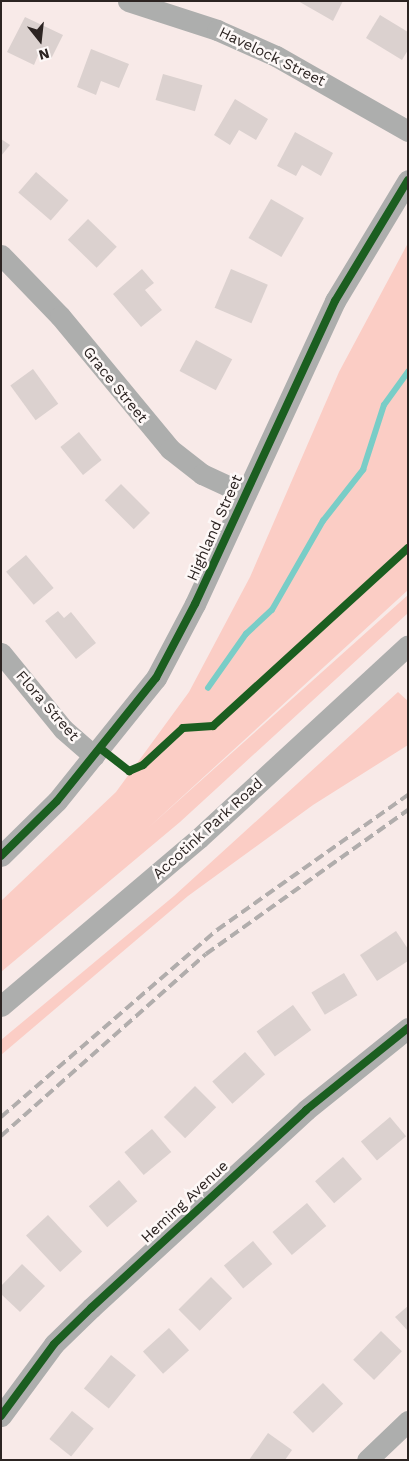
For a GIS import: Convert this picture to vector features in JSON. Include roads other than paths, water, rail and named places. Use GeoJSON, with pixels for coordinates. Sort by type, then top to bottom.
{"type":"FeatureCollection","features":[{"type":"Feature","properties":{"kind":"street","name":"Havelock Street"},"geometry":{"type":"LineString","coordinates":[[128,1],[218,30],[276,56],[408,131]]}},
{"type":"Feature","properties":{"kind":"street","name":"Highland Street"},"geometry":{"type":"LineString","coordinates":[[1,856],[94,756],[164,664],[335,301],[408,180]]}},
{"type":"Feature","properties":{"kind":"street","name":"Grace Street"},"geometry":{"type":"LineString","coordinates":[[1,255],[60,316],[170,449],[202,474],[245,494]]}},
{"type":"Feature","properties":{"kind":"street","name":"Accotink Park Road"},"geometry":{"type":"LineString","coordinates":[[1,1006],[192,844],[408,646]]}},
{"type":"Feature","properties":{"kind":"street","name":"Flora Street"},"geometry":{"type":"LineString","coordinates":[[1,654],[63,729],[94,756]]}},
{"type":"Feature","properties":{"kind":"street","name":"Heming Avenue"},"geometry":{"type":"LineString","coordinates":[[1,1416],[54,1344],[91,1308],[306,1110],[408,1028]]}},
{"type":"Feature","properties":{"kind":"street"},"geometry":{"type":"LineString","coordinates":[[366,1460],[408,1421]]}},
{"type":"Feature","properties":{"kind":"waterway"},"geometry":{"type":"LineString","coordinates":[[208,688],[246,634],[272,610],[323,521],[363,470],[384,405],[408,372]]}},
{"type":"Feature","properties":{"kind":"railway"},"geometry":{"type":"LineString","coordinates":[[1,1117],[217,930],[408,795]]}},
{"type":"Feature","properties":{"kind":"railway"},"geometry":{"type":"LineString","coordinates":[[1,1136],[206,954],[408,810]]}}]}
